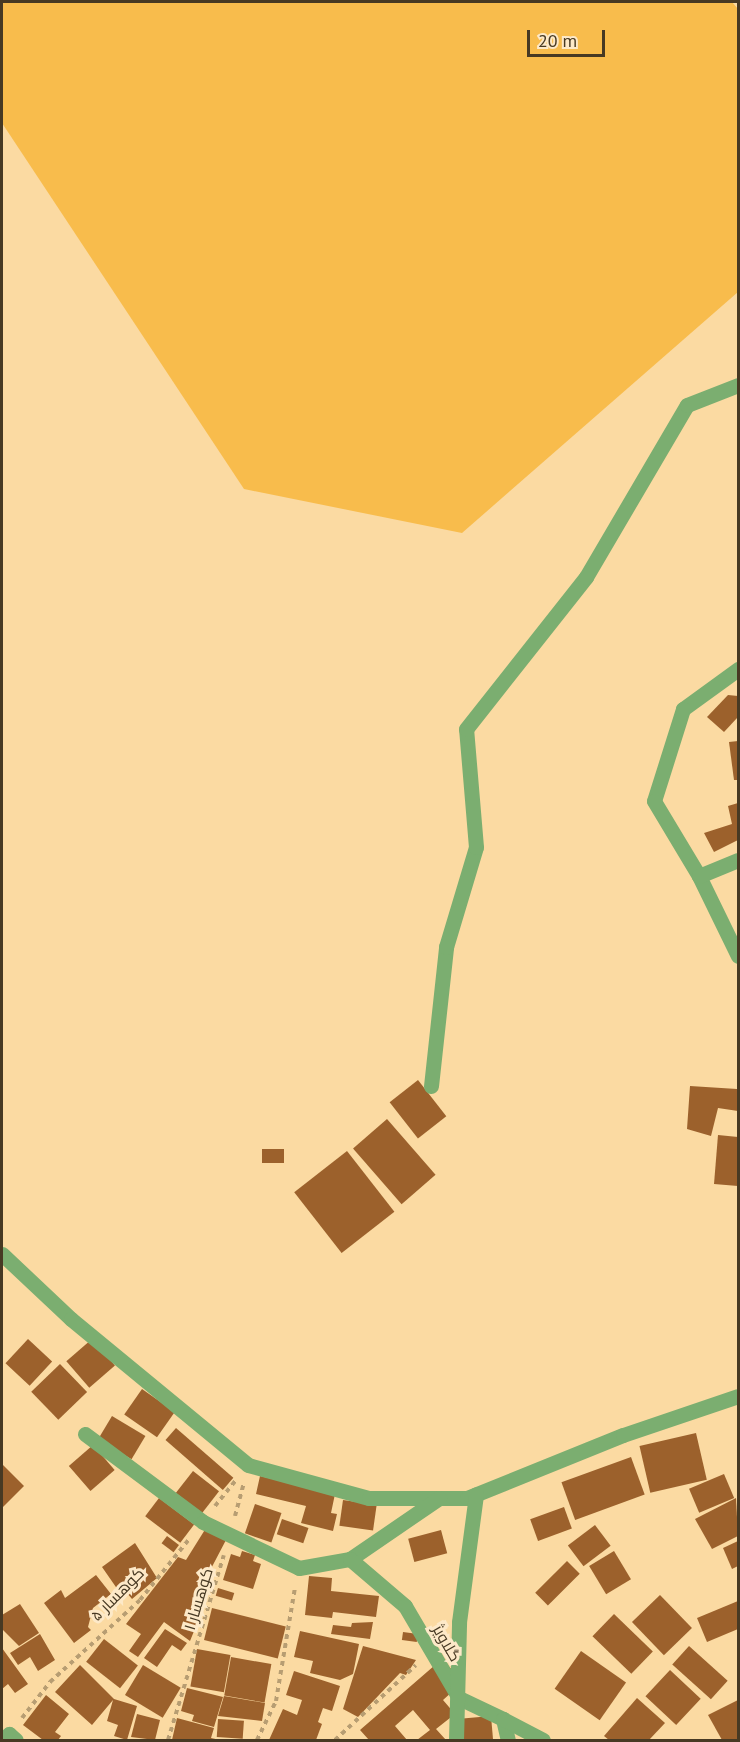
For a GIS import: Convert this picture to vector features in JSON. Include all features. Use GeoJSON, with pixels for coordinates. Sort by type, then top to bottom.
{"type":"FeatureCollection","features":[{"type":"Feature","properties":{"kind":"street"},"geometry":{"type":"LineString","coordinates":[[431,1086],[446,947],[476,847],[466,729],[586,577],[687,405],[738,385]]}},
{"type":"Feature","properties":{"kind":"street"},"geometry":{"type":"LineString","coordinates":[[738,669],[683,709],[654,801],[699,876],[738,956]]}},
{"type":"Feature","properties":{"kind":"street"},"geometry":{"type":"LineString","coordinates":[[699,876],[738,860]]}},
{"type":"Feature","properties":{"kind":"street"},"geometry":{"type":"LineString","coordinates":[[2,1254],[71,1319],[248,1464],[369,1498],[439,1498],[477,1494],[622,1436],[737,1402]]}},
{"type":"Feature","properties":{"kind":"street"},"geometry":{"type":"LineString","coordinates":[[85,1434],[203,1522],[298,1568],[350,1559],[439,1498]]}},
{"type":"Feature","properties":{"kind":"street"},"geometry":{"type":"LineString","coordinates":[[456,1740],[459,1698],[459,1622],[477,1494]]}},
{"type":"Feature","properties":{"kind":"street","name":"گلاویژ"},"geometry":{"type":"LineString","coordinates":[[350,1559],[405,1606],[459,1698]]}},
{"type":"Feature","properties":{"kind":"street"},"geometry":{"type":"LineString","coordinates":[[459,1698],[543,1740]]}},
{"type":"Feature","properties":{"kind":"street"},"geometry":{"type":"LineString","coordinates":[[503,1719],[508,1740]]}},
{"type":"Feature","properties":{"kind":"path","name":"کوهسار ۵"},"geometry":{"type":"LineString","coordinates":[[10,1738],[50,1682],[140,1600],[248,1464]]}},
{"type":"Feature","properties":{"kind":"path","name":"کوهسار ۱"},"geometry":{"type":"LineString","coordinates":[[168,1740],[230,1537],[248,1464]]}},
{"type":"Feature","properties":{"kind":"path"},"geometry":{"type":"LineString","coordinates":[[257,1740],[276,1701],[298,1568]]}},
{"type":"Feature","properties":{"kind":"path"},"geometry":{"type":"LineString","coordinates":[[335,1740],[430,1652]]}},
{"type":"Feature","properties":{"kind":"shaded area"},"geometry":{"type":"Polygon","coordinates":[[[2,2],[732,2],[738,9],[738,292],[462,533],[244,489],[2,123],[2,2]]]}},
{"type":"Feature","properties":{"kind":"building"},"geometry":{"type":"Polygon","coordinates":[[[728,695],[738,696],[738,717],[724,732],[707,717],[728,695]]]}},
{"type":"Feature","properties":{"kind":"building"},"geometry":{"type":"Polygon","coordinates":[[[738,741],[738,780],[734,780],[729,742],[738,741]]]}},
{"type":"Feature","properties":{"kind":"building"},"geometry":{"type":"Polygon","coordinates":[[[738,803],[738,840],[714,852],[704,833],[732,824],[728,806],[738,803]]]}},
{"type":"Feature","properties":{"kind":"building"},"geometry":{"type":"Polygon","coordinates":[[[418,1080],[446,1116],[418,1138],[390,1102],[418,1080]]]}},
{"type":"Feature","properties":{"kind":"building"},"geometry":{"type":"Polygon","coordinates":[[[690,1086],[737,1089],[738,1111],[718,1108],[711,1136],[687,1129],[690,1086]]]}},
{"type":"Feature","properties":{"kind":"building"},"geometry":{"type":"Polygon","coordinates":[[[387,1119],[436,1175],[402,1204],[353,1149],[387,1119]]]}},
{"type":"Feature","properties":{"kind":"building"},"geometry":{"type":"Polygon","coordinates":[[[718,1135],[738,1137],[738,1186],[714,1184],[718,1135]]]}},
{"type":"Feature","properties":{"kind":"building"},"geometry":{"type":"Polygon","coordinates":[[[262,1149],[284,1149],[284,1163],[262,1163],[262,1149]]]}},
{"type":"Feature","properties":{"kind":"building"},"geometry":{"type":"Polygon","coordinates":[[[347,1151],[394,1212],[342,1253],[294,1192],[347,1151]]]}},
{"type":"Feature","properties":{"kind":"building"},"geometry":{"type":"Polygon","coordinates":[[[28,1339],[52,1362],[30,1386],[5,1363],[28,1339]]]}},
{"type":"Feature","properties":{"kind":"building"},"geometry":{"type":"Polygon","coordinates":[[[92,1339],[115,1365],[89,1388],[66,1361],[92,1339]]]}},
{"type":"Feature","properties":{"kind":"building"},"geometry":{"type":"Polygon","coordinates":[[[60,1364],[87,1392],[58,1420],[31,1392],[60,1364]]]}},
{"type":"Feature","properties":{"kind":"building"},"geometry":{"type":"Polygon","coordinates":[[[142,1389],[175,1412],[157,1437],[124,1414],[142,1389]]]}},
{"type":"Feature","properties":{"kind":"building"},"geometry":{"type":"Polygon","coordinates":[[[112,1416],[145,1436],[132,1459],[98,1439],[112,1416]]]}},
{"type":"Feature","properties":{"kind":"building"},"geometry":{"type":"Polygon","coordinates":[[[176,1428],[233,1478],[223,1490],[166,1440],[176,1428]]]}},
{"type":"Feature","properties":{"kind":"building"},"geometry":{"type":"Polygon","coordinates":[[[696,1433],[707,1480],[650,1493],[639,1446],[696,1433]]]}},
{"type":"Feature","properties":{"kind":"building"},"geometry":{"type":"Polygon","coordinates":[[[93,1445],[115,1470],[90,1491],[69,1466],[93,1445]]]}},
{"type":"Feature","properties":{"kind":"building"},"geometry":{"type":"Polygon","coordinates":[[[631,1457],[645,1495],[575,1520],[561,1482],[631,1457]]]}},
{"type":"Feature","properties":{"kind":"building"},"geometry":{"type":"Polygon","coordinates":[[[2,1464],[24,1486],[2,1508],[2,1464]]]}},
{"type":"Feature","properties":{"kind":"building"},"geometry":{"type":"Polygon","coordinates":[[[193,1471],[219,1491],[202,1513],[176,1493],[193,1471]]]}},
{"type":"Feature","properties":{"kind":"building"},"geometry":{"type":"Polygon","coordinates":[[[724,1474],[734,1498],[699,1513],[689,1489],[724,1474]]]}},
{"type":"Feature","properties":{"kind":"building"},"geometry":{"type":"Polygon","coordinates":[[[260,1476],[335,1494],[331,1513],[337,1514],[333,1531],[301,1523],[306,1506],[256,1494],[260,1476]]]}},
{"type":"Feature","properties":{"kind":"building"},"geometry":{"type":"Polygon","coordinates":[[[159,1498],[194,1524],[180,1543],[145,1516],[159,1498]]]}},
{"type":"Feature","properties":{"kind":"building"},"geometry":{"type":"Polygon","coordinates":[[[736,1498],[738,1536],[712,1549],[695,1519],[736,1498]]]}},
{"type":"Feature","properties":{"kind":"building"},"geometry":{"type":"Polygon","coordinates":[[[343,1500],[377,1505],[373,1530],[339,1526],[343,1500]]]}},
{"type":"Feature","properties":{"kind":"building"},"geometry":{"type":"Polygon","coordinates":[[[255,1504],[281,1513],[271,1542],[245,1533],[255,1504]]]}},
{"type":"Feature","properties":{"kind":"building"},"geometry":{"type":"Polygon","coordinates":[[[564,1507],[572,1529],[538,1541],[530,1519],[564,1507]]]}},
{"type":"Feature","properties":{"kind":"building"},"geometry":{"type":"Polygon","coordinates":[[[282,1519],[308,1528],[303,1543],[277,1534],[282,1519]]]}},
{"type":"Feature","properties":{"kind":"building"},"geometry":{"type":"Polygon","coordinates":[[[595,1525],[611,1546],[583,1566],[568,1545],[595,1525]]]}},
{"type":"Feature","properties":{"kind":"building"},"geometry":{"type":"Polygon","coordinates":[[[206,1528],[226,1540],[192,1605],[201,1614],[190,1641],[164,1622],[138,1657],[129,1651],[141,1634],[126,1624],[178,1557],[186,1560],[206,1528]]]}},
{"type":"Feature","properties":{"kind":"building"},"geometry":{"type":"Polygon","coordinates":[[[441,1530],[447,1553],[414,1562],[408,1539],[441,1530]]]}},
{"type":"Feature","properties":{"kind":"building"},"geometry":{"type":"Polygon","coordinates":[[[167,1536],[179,1545],[174,1552],[162,1543],[167,1536]]]}},
{"type":"Feature","properties":{"kind":"building"},"geometry":{"type":"Polygon","coordinates":[[[738,1541],[738,1566],[732,1569],[723,1548],[738,1541]]]}},
{"type":"Feature","properties":{"kind":"building"},"geometry":{"type":"Polygon","coordinates":[[[135,1543],[157,1578],[132,1599],[122,1587],[118,1590],[102,1567],[135,1543]]]}},
{"type":"Feature","properties":{"kind":"building"},"geometry":{"type":"Polygon","coordinates":[[[242,1551],[255,1555],[253,1561],[261,1564],[253,1589],[223,1580],[231,1554],[240,1557],[242,1551]]]}},
{"type":"Feature","properties":{"kind":"building"},"geometry":{"type":"Polygon","coordinates":[[[614,1551],[631,1579],[606,1594],[589,1566],[614,1551]]]}},
{"type":"Feature","properties":{"kind":"building"},"geometry":{"type":"Polygon","coordinates":[[[567,1561],[580,1574],[548,1606],[535,1593],[567,1561]]]}},
{"type":"Feature","properties":{"kind":"building"},"geometry":{"type":"Polygon","coordinates":[[[96,1575],[111,1594],[93,1608],[88,1627],[91,1630],[74,1643],[44,1603],[61,1590],[65,1598],[96,1575]]]}},
{"type":"Feature","properties":{"kind":"building"},"geometry":{"type":"Polygon","coordinates":[[[309,1576],[332,1578],[331,1591],[379,1596],[376,1617],[333,1612],[332,1618],[305,1615],[309,1576]]]}},
{"type":"Feature","properties":{"kind":"building"},"geometry":{"type":"Polygon","coordinates":[[[218,1588],[234,1593],[232,1601],[216,1596],[218,1588]]]}},
{"type":"Feature","properties":{"kind":"building"},"geometry":{"type":"Polygon","coordinates":[[[660,1595],[692,1628],[664,1655],[632,1622],[660,1595]]]}},
{"type":"Feature","properties":{"kind":"building"},"geometry":{"type":"Polygon","coordinates":[[[738,1601],[738,1629],[707,1642],[697,1618],[738,1601]]]}},
{"type":"Feature","properties":{"kind":"building"},"geometry":{"type":"Polygon","coordinates":[[[20,1604],[39,1633],[19,1646],[2,1629],[2,1615],[20,1604]]]}},
{"type":"Feature","properties":{"kind":"building"},"geometry":{"type":"Polygon","coordinates":[[[212,1608],[286,1626],[278,1658],[204,1640],[212,1608]]]}},
{"type":"Feature","properties":{"kind":"building"},"geometry":{"type":"Polygon","coordinates":[[[614,1614],[653,1652],[631,1674],[592,1636],[614,1614]]]}},
{"type":"Feature","properties":{"kind":"building"},"geometry":{"type":"Polygon","coordinates":[[[373,1622],[370,1639],[331,1634],[333,1625],[351,1627],[352,1623],[373,1622]]]}},
{"type":"Feature","properties":{"kind":"building"},"geometry":{"type":"Polygon","coordinates":[[[165,1629],[187,1643],[181,1651],[172,1645],[157,1667],[144,1658],[165,1629]]]}},
{"type":"Feature","properties":{"kind":"building"},"geometry":{"type":"Polygon","coordinates":[[[300,1631],[359,1644],[353,1674],[340,1680],[310,1673],[313,1661],[294,1657],[300,1631]]]}},
{"type":"Feature","properties":{"kind":"building"},"geometry":{"type":"Polygon","coordinates":[[[403,1632],[418,1634],[417,1642],[402,1640],[403,1632]]]}},
{"type":"Feature","properties":{"kind":"building"},"geometry":{"type":"Polygon","coordinates":[[[40,1634],[55,1660],[38,1671],[30,1657],[18,1665],[10,1653],[40,1634]]]}},
{"type":"Feature","properties":{"kind":"building"},"geometry":{"type":"Polygon","coordinates":[[[104,1639],[138,1665],[120,1688],[86,1662],[104,1639]]]}},
{"type":"Feature","properties":{"kind":"building"},"geometry":{"type":"Polygon","coordinates":[[[363,1646],[416,1660],[406,1675],[400,1673],[358,1717],[343,1709],[363,1646]]]}},
{"type":"Feature","properties":{"kind":"building"},"geometry":{"type":"Polygon","coordinates":[[[689,1646],[728,1681],[711,1699],[672,1665],[689,1646]]]}},
{"type":"Feature","properties":{"kind":"building"},"geometry":{"type":"Polygon","coordinates":[[[2,1648],[28,1684],[15,1693],[8,1684],[2,1689],[2,1648]]]}},
{"type":"Feature","properties":{"kind":"building"},"geometry":{"type":"Polygon","coordinates":[[[197,1649],[230,1655],[224,1692],[190,1686],[197,1649]]]}},
{"type":"Feature","properties":{"kind":"building"},"geometry":{"type":"Polygon","coordinates":[[[581,1651],[626,1683],[600,1720],[555,1689],[581,1651]]]}},
{"type":"Feature","properties":{"kind":"building"},"geometry":{"type":"Polygon","coordinates":[[[231,1657],[271,1664],[265,1703],[224,1695],[231,1657]]]}},
{"type":"Feature","properties":{"kind":"building"},"geometry":{"type":"Polygon","coordinates":[[[442,1659],[463,1682],[443,1700],[455,1714],[436,1729],[446,1740],[417,1740],[430,1730],[413,1710],[395,1726],[407,1740],[369,1740],[360,1730],[442,1659]]]}},
{"type":"Feature","properties":{"kind":"building"},"geometry":{"type":"Polygon","coordinates":[[[80,1665],[114,1699],[137,1706],[127,1740],[114,1736],[118,1725],[107,1721],[113,1700],[92,1725],[55,1692],[80,1665]]]}},
{"type":"Feature","properties":{"kind":"building"},"geometry":{"type":"Polygon","coordinates":[[[143,1665],[181,1688],[163,1718],[125,1695],[143,1665]]]}},
{"type":"Feature","properties":{"kind":"building"},"geometry":{"type":"Polygon","coordinates":[[[670,1670],[701,1699],[676,1725],[645,1696],[670,1670]]]}},
{"type":"Feature","properties":{"kind":"building"},"geometry":{"type":"Polygon","coordinates":[[[294,1671],[340,1686],[332,1711],[323,1708],[318,1722],[322,1724],[316,1740],[269,1740],[283,1709],[297,1715],[302,1700],[286,1695],[294,1671]]]}},
{"type":"Feature","properties":{"kind":"building"},"geometry":{"type":"Polygon","coordinates":[[[187,1688],[223,1697],[214,1727],[192,1721],[194,1715],[181,1711],[187,1688]]]}},
{"type":"Feature","properties":{"kind":"building"},"geometry":{"type":"Polygon","coordinates":[[[46,1695],[69,1714],[55,1732],[61,1736],[58,1740],[43,1740],[23,1725],[46,1695]]]}},
{"type":"Feature","properties":{"kind":"building"},"geometry":{"type":"Polygon","coordinates":[[[224,1696],[265,1703],[262,1721],[218,1716],[224,1696]]]}},
{"type":"Feature","properties":{"kind":"building"},"geometry":{"type":"Polygon","coordinates":[[[637,1698],[665,1723],[649,1740],[609,1740],[604,1736],[637,1698]]]}},
{"type":"Feature","properties":{"kind":"building"},"geometry":{"type":"Polygon","coordinates":[[[738,1700],[738,1740],[722,1740],[708,1715],[738,1700]]]}},
{"type":"Feature","properties":{"kind":"building"},"geometry":{"type":"Polygon","coordinates":[[[137,1714],[160,1720],[155,1740],[131,1737],[137,1714]]]}},
{"type":"Feature","properties":{"kind":"building"},"geometry":{"type":"Polygon","coordinates":[[[491,1716],[493,1740],[462,1740],[460,1719],[491,1716]]]}},
{"type":"Feature","properties":{"kind":"building"},"geometry":{"type":"Polygon","coordinates":[[[177,1718],[214,1728],[211,1738],[220,1740],[172,1740],[177,1718]]]}},
{"type":"Feature","properties":{"kind":"building"},"geometry":{"type":"Polygon","coordinates":[[[218,1719],[244,1721],[243,1739],[217,1737],[218,1719]]]}}]}
